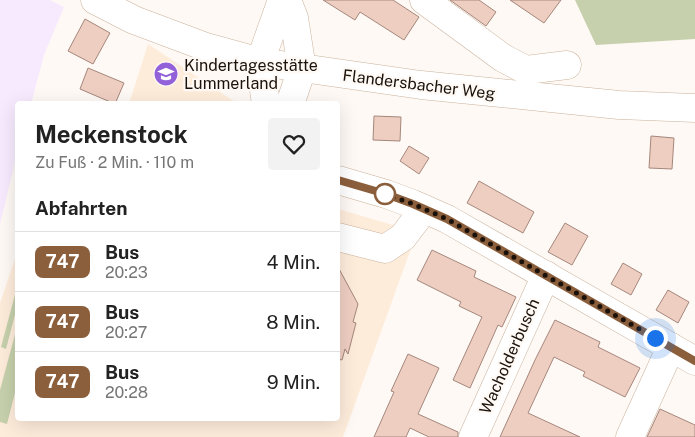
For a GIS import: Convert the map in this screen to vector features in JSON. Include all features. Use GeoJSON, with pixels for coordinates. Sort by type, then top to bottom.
{"type":"FeatureCollection","features":[{"type":"Feature","properties":{"kind":"street","name":"Flandersbacher Weg"},"geometry":{"type":"LineString","coordinates":[[95,0],[134,20],[206,47],[260,62],[421,85],[619,105],[695,108]]}},
{"type":"Feature","properties":{"kind":"street"},"geometry":{"type":"LineString","coordinates":[[266,101],[260,62],[282,0]]}},
{"type":"Feature","properties":{"kind":"street"},"geometry":{"type":"LineString","coordinates":[[287,0],[294,18],[302,69],[291,101]]}},
{"type":"Feature","properties":{"kind":"street"},"geometry":{"type":"LineString","coordinates":[[424,0],[503,58],[526,70],[566,65]]}},
{"type":"Feature","properties":{"kind":"street"},"geometry":{"type":"LineString","coordinates":[[340,181],[386,194],[447,219],[695,361]]}},
{"type":"Feature","properties":{"kind":"street"},"geometry":{"type":"LineString","coordinates":[[340,238],[385,249],[404,237],[424,209]]}},
{"type":"Feature","properties":{"kind":"street","name":"Wacholderbusch"},"geometry":{"type":"LineString","coordinates":[[473,437],[546,275]]}},
{"type":"Feature","properties":{"kind":"street"},"geometry":{"type":"LineString","coordinates":[[630,437],[671,347]]}},
{"type":"Feature","properties":{"kind":"shaded area"},"geometry":{"type":"Polygon","coordinates":[[[0,0],[50,0],[64,7],[44,55],[32,101],[15,101],[15,162],[0,224],[0,0]]]}},
{"type":"Feature","properties":{"kind":"shaded area","name":"Kindertagesstätte Lummerland"},"geometry":{"type":"Polygon","coordinates":[[[148,44],[234,101],[130,101],[148,44]]]}},
{"type":"Feature","properties":{"kind":"shaded area"},"geometry":{"type":"Polygon","coordinates":[[[340,210],[417,232],[343,437],[0,437],[0,303],[15,259],[15,421],[340,421],[340,210]]]}},
{"type":"Feature","properties":{"kind":"green space"},"geometry":{"type":"Polygon","coordinates":[[[575,0],[695,0],[695,39],[596,45],[575,0]]]}},
{"type":"Feature","properties":{"kind":"green space"},"geometry":{"type":"Polygon","coordinates":[[[15,294],[15,315],[6,349],[1,347],[15,294]]]}},
{"type":"Feature","properties":{"kind":"green space"},"geometry":{"type":"Polygon","coordinates":[[[15,334],[15,393],[7,424],[0,422],[0,390],[15,334]]]}},
{"type":"Feature","properties":{"kind":"building"},"geometry":{"type":"Polygon","coordinates":[[[323,0],[393,0],[419,17],[404,40],[360,12],[355,20],[323,0]]]}},
{"type":"Feature","properties":{"kind":"building"},"geometry":{"type":"Polygon","coordinates":[[[450,0],[479,0],[496,12],[486,26],[450,0]]]}},
{"type":"Feature","properties":{"kind":"building"},"geometry":{"type":"Polygon","coordinates":[[[510,0],[561,0],[544,23],[510,0]]]}},
{"type":"Feature","properties":{"kind":"building"},"geometry":{"type":"Polygon","coordinates":[[[85,19],[110,33],[93,64],[68,51],[85,19]]]}},
{"type":"Feature","properties":{"kind":"building"},"geometry":{"type":"Polygon","coordinates":[[[88,68],[124,83],[116,101],[108,101],[80,89],[88,68]]]}},
{"type":"Feature","properties":{"kind":"building"},"geometry":{"type":"Polygon","coordinates":[[[374,116],[401,117],[400,141],[373,140],[374,116]]]}},
{"type":"Feature","properties":{"kind":"building"},"geometry":{"type":"Polygon","coordinates":[[[651,136],[674,138],[672,169],[649,168],[651,136]]]}},
{"type":"Feature","properties":{"kind":"building"},"geometry":{"type":"Polygon","coordinates":[[[409,146],[429,158],[419,174],[400,161],[409,146]]]}},
{"type":"Feature","properties":{"kind":"building"},"geometry":{"type":"Polygon","coordinates":[[[479,181],[534,212],[523,233],[467,203],[479,181]]]}},
{"type":"Feature","properties":{"kind":"building"},"geometry":{"type":"Polygon","coordinates":[[[565,223],[588,236],[572,265],[548,252],[565,223]]]}},
{"type":"Feature","properties":{"kind":"building"},"geometry":{"type":"Polygon","coordinates":[[[432,250],[476,271],[474,277],[516,297],[502,327],[498,325],[470,388],[453,380],[482,317],[459,306],[461,302],[417,280],[432,250]]]}},
{"type":"Feature","properties":{"kind":"building"},"geometry":{"type":"Polygon","coordinates":[[[623,263],[642,274],[631,295],[611,284],[623,263]]]}},
{"type":"Feature","properties":{"kind":"building"},"geometry":{"type":"Polygon","coordinates":[[[340,271],[358,304],[353,322],[356,323],[348,354],[345,349],[342,360],[340,360],[340,271]]]}},
{"type":"Feature","properties":{"kind":"building"},"geometry":{"type":"Polygon","coordinates":[[[668,290],[689,302],[678,323],[656,310],[668,290]]]}},
{"type":"Feature","properties":{"kind":"building"},"geometry":{"type":"Polygon","coordinates":[[[555,320],[600,342],[598,347],[640,368],[625,397],[583,376],[585,372],[554,357],[528,413],[580,437],[500,437],[535,360],[555,320]]]}},
{"type":"Feature","properties":{"kind":"building"},"geometry":{"type":"Polygon","coordinates":[[[408,354],[439,368],[418,414],[458,432],[458,437],[429,437],[410,428],[406,437],[374,437],[394,392],[391,391],[408,354]]]}},
{"type":"Feature","properties":{"kind":"building"},"geometry":{"type":"Polygon","coordinates":[[[660,409],[695,425],[695,437],[647,437],[660,409]]]}},
{"type":"Feature","properties":{"kind":"bus line","name":"747"},"geometry":{"type":"LineString","coordinates":[[340,181],[386,194],[447,219],[695,361]]}},
{"type":"Feature","properties":{"kind":"place","name":"Kindertagesstätte Lummerland"},"geometry":{"type":"Point","coordinates":[166,74]}},
{"type":"Feature","properties":{"kind":"route"},"geometry":{"type":"LineString","coordinates":[[385,194],[447,219],[655,338]]}}]}
